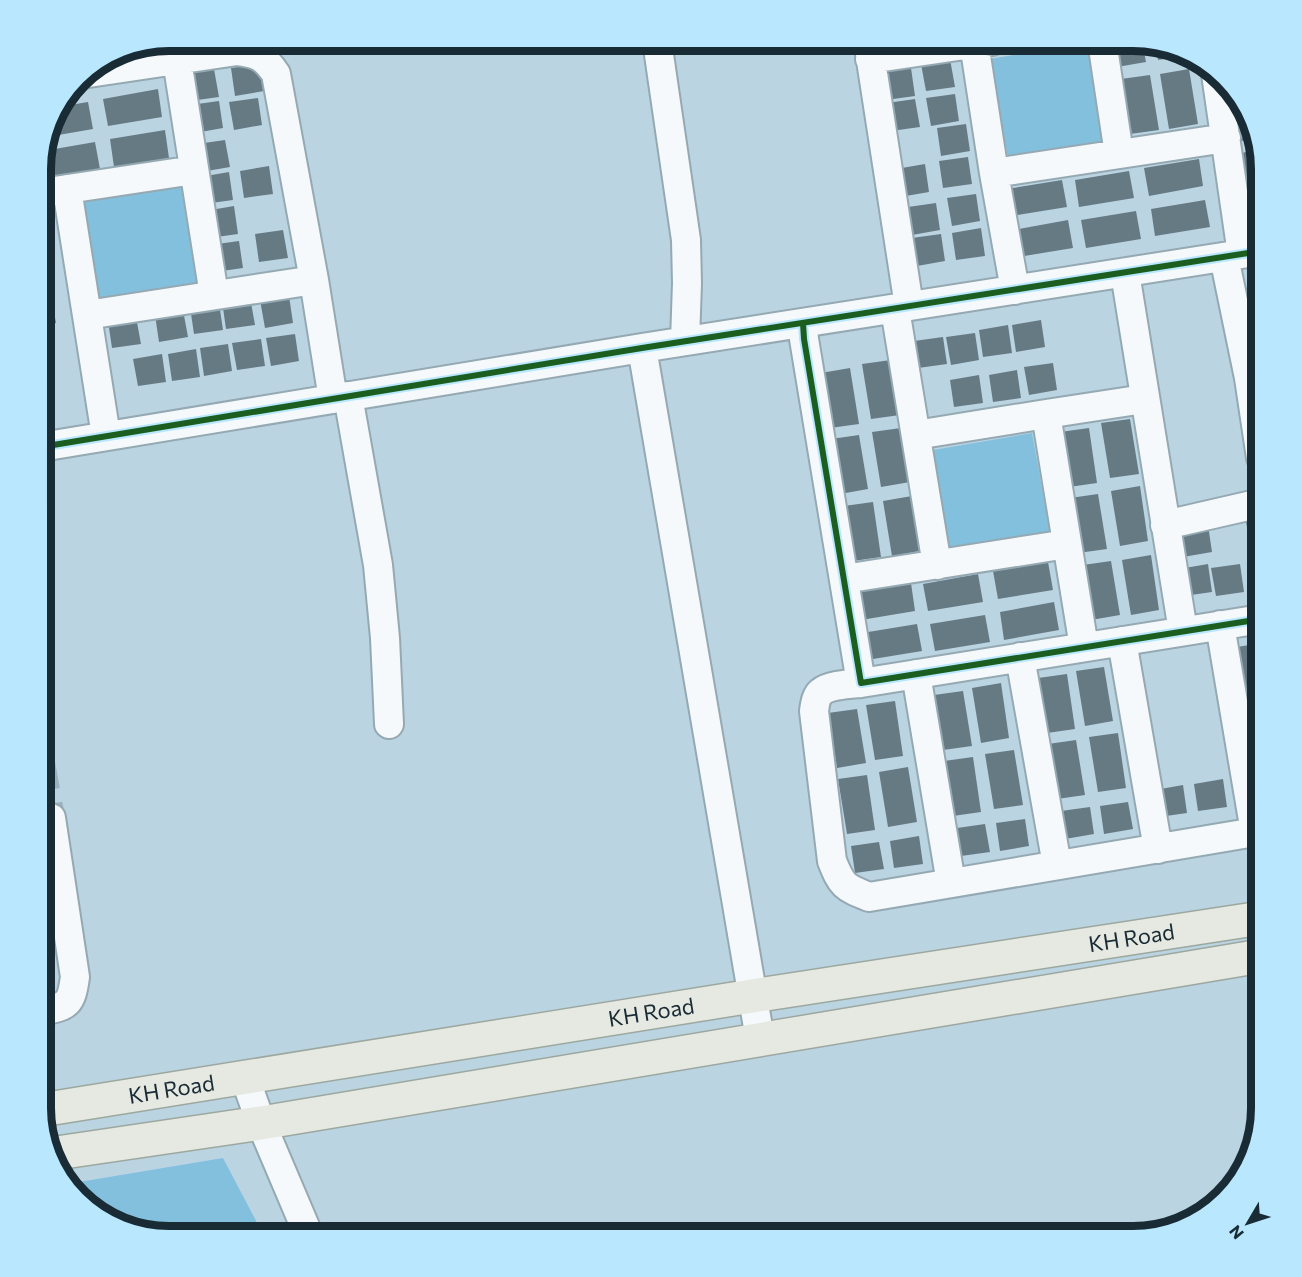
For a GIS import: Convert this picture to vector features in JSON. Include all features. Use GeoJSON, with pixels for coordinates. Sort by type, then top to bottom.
{"type":"FeatureCollection","features":[{"type":"Feature","properties":{"kind":"main road","name":"KH Road"},"geometry":{"type":"LineString","coordinates":[[51,1108],[752,996],[1251,920]]}},
{"type":"Feature","properties":{"kind":"main road","name":"KH Road"},"geometry":{"type":"LineString","coordinates":[[60,1153],[261,1123],[1251,958]]}},
{"type":"Feature","properties":{"kind":"street"},"geometry":{"type":"LineString","coordinates":[[103,71],[237,51],[252,52],[268,62],[276,74],[314,280],[378,565],[385,638],[389,724]]}},
{"type":"Feature","properties":{"kind":"street"},"geometry":{"type":"LineString","coordinates":[[658,51],[686,240],[685,341]]}},
{"type":"Feature","properties":{"kind":"street"},"geometry":{"type":"LineString","coordinates":[[869,51],[916,435],[937,565]]}},
{"type":"Feature","properties":{"kind":"street"},"geometry":{"type":"LineString","coordinates":[[984,51],[994,173],[1015,290]]}},
{"type":"Feature","properties":{"kind":"street"},"geometry":{"type":"LineString","coordinates":[[1104,51],[1119,154]]}},
{"type":"Feature","properties":{"kind":"street"},"geometry":{"type":"LineString","coordinates":[[177,60],[214,295]]}},
{"type":"Feature","properties":{"kind":"street"},"geometry":{"type":"LineString","coordinates":[[1218,86],[1242,254],[1251,339]]}},
{"type":"Feature","properties":{"kind":"street"},"geometry":{"type":"LineString","coordinates":[[994,173],[1226,138]]}},
{"type":"Feature","properties":{"kind":"street"},"geometry":{"type":"LineString","coordinates":[[106,436],[87,315],[54,191],[194,170]]}},
{"type":"Feature","properties":{"kind":"street"},"geometry":{"type":"LineString","coordinates":[[51,445],[685,341],[1242,254]]}},
{"type":"Feature","properties":{"kind":"street"},"geometry":{"type":"LineString","coordinates":[[1125,273],[1182,631]]}},
{"type":"Feature","properties":{"kind":"street"},"geometry":{"type":"LineString","coordinates":[[87,315],[314,280]]}},
{"type":"Feature","properties":{"kind":"street"},"geometry":{"type":"LineString","coordinates":[[803,323],[861,683]]}},
{"type":"Feature","properties":{"kind":"street"},"geometry":{"type":"LineString","coordinates":[[642,348],[760,1039]]}},
{"type":"Feature","properties":{"kind":"street"},"geometry":{"type":"LineString","coordinates":[[916,435],[1144,399]]}},
{"type":"Feature","properties":{"kind":"street"},"geometry":{"type":"LineString","coordinates":[[1046,414],[1084,647]]}},
{"type":"Feature","properties":{"kind":"street"},"geometry":{"type":"LineString","coordinates":[[1165,525],[1251,505]]}},
{"type":"Feature","properties":{"kind":"street"},"geometry":{"type":"LineString","coordinates":[[844,579],[1067,544]]}},
{"type":"Feature","properties":{"kind":"street"},"geometry":{"type":"LineString","coordinates":[[1251,621],[831,688],[820,692],[814,711],[832,861],[838,877],[848,889],[868,897],[1251,833]]}},
{"type":"Feature","properties":{"kind":"street"},"geometry":{"type":"LineString","coordinates":[[1220,625],[1251,794]]}},
{"type":"Feature","properties":{"kind":"street"},"geometry":{"type":"LineString","coordinates":[[1122,641],[1158,849]]}},
{"type":"Feature","properties":{"kind":"street"},"geometry":{"type":"LineString","coordinates":[[1020,657],[1057,866]]}},
{"type":"Feature","properties":{"kind":"street"},"geometry":{"type":"LineString","coordinates":[[916,674],[951,883]]}},
{"type":"Feature","properties":{"kind":"street"},"geometry":{"type":"LineString","coordinates":[[51,818],[75,977],[73,996],[62,1007],[51,1009]]}},
{"type":"Feature","properties":{"kind":"street"},"geometry":{"type":"LineString","coordinates":[[245,1078],[261,1123],[305,1226]]}},
{"type":"Feature","properties":{"kind":"shaded area"},"geometry":{"type":"Polygon","coordinates":[[[1038,51],[1093,51],[1108,141],[1008,158],[990,59],[1038,51]]]}},
{"type":"Feature","properties":{"kind":"shaded area"},"geometry":{"type":"Polygon","coordinates":[[[182,184],[199,283],[99,301],[82,201],[182,184]]]}},
{"type":"Feature","properties":{"kind":"shaded area"},"geometry":{"type":"Polygon","coordinates":[[[1032,433],[1050,532],[950,549],[933,450],[1032,433]]]}},
{"type":"Feature","properties":{"kind":"shaded area"},"geometry":{"type":"Polygon","coordinates":[[[223,1158],[259,1226],[146,1224],[110,1210],[85,1192],[77,1182],[223,1158]]]}},
{"type":"Feature","properties":{"kind":"building"},"geometry":{"type":"Polygon","coordinates":[[[1115,51],[1144,51],[1146,62],[1117,67],[1115,51]]]}},
{"type":"Feature","properties":{"kind":"building"},"geometry":{"type":"Polygon","coordinates":[[[1157,53],[1172,58],[1158,60],[1157,53]]]}},
{"type":"Feature","properties":{"kind":"building"},"geometry":{"type":"Polygon","coordinates":[[[950,59],[955,87],[926,91],[921,64],[950,59]]]}},
{"type":"Feature","properties":{"kind":"building"},"geometry":{"type":"Polygon","coordinates":[[[259,64],[264,91],[235,96],[231,68],[259,64]]]}},
{"type":"Feature","properties":{"kind":"building"},"geometry":{"type":"Polygon","coordinates":[[[911,68],[915,96],[886,100],[882,73],[911,68]]]}},
{"type":"Feature","properties":{"kind":"building"},"geometry":{"type":"Polygon","coordinates":[[[214,69],[219,97],[190,101],[186,74],[214,69]]]}},
{"type":"Feature","properties":{"kind":"building"},"geometry":{"type":"Polygon","coordinates":[[[1189,69],[1198,124],[1169,129],[1160,74],[1189,69]]]}},
{"type":"Feature","properties":{"kind":"building"},"geometry":{"type":"Polygon","coordinates":[[[1150,75],[1159,130],[1130,134],[1121,79],[1150,75]]]}},
{"type":"Feature","properties":{"kind":"building"},"geometry":{"type":"Polygon","coordinates":[[[158,89],[162,117],[108,126],[103,99],[158,89]]]}},
{"type":"Feature","properties":{"kind":"building"},"geometry":{"type":"Polygon","coordinates":[[[955,94],[959,121],[931,126],[926,98],[955,94]]]}},
{"type":"Feature","properties":{"kind":"building"},"geometry":{"type":"Polygon","coordinates":[[[258,98],[262,125],[234,130],[229,102],[258,98]]]}},
{"type":"Feature","properties":{"kind":"building"},"geometry":{"type":"Polygon","coordinates":[[[915,99],[920,127],[891,131],[887,103],[915,99]]]}},
{"type":"Feature","properties":{"kind":"building"},"geometry":{"type":"Polygon","coordinates":[[[1229,100],[1235,110],[1228,111],[1229,100]]]}},
{"type":"Feature","properties":{"kind":"building"},"geometry":{"type":"Polygon","coordinates":[[[219,101],[223,128],[195,133],[190,105],[219,101]]]}},
{"type":"Feature","properties":{"kind":"building"},"geometry":{"type":"Polygon","coordinates":[[[88,102],[93,129],[56,135],[63,117],[70,105],[88,102]]]}},
{"type":"Feature","properties":{"kind":"building"},"geometry":{"type":"Polygon","coordinates":[[[1237,114],[1248,140],[1233,142],[1229,115],[1237,114]]]}},
{"type":"Feature","properties":{"kind":"building"},"geometry":{"type":"Polygon","coordinates":[[[966,124],[970,151],[941,156],[937,128],[966,124]]]}},
{"type":"Feature","properties":{"kind":"building"},"geometry":{"type":"Polygon","coordinates":[[[165,130],[169,158],[114,167],[110,139],[165,130]]]}},
{"type":"Feature","properties":{"kind":"building"},"geometry":{"type":"Polygon","coordinates":[[[225,140],[230,167],[201,172],[197,144],[225,140]]]}},
{"type":"Feature","properties":{"kind":"building"},"geometry":{"type":"Polygon","coordinates":[[[95,142],[100,169],[51,178],[53,149],[95,142]]]}},
{"type":"Feature","properties":{"kind":"building"},"geometry":{"type":"Polygon","coordinates":[[[1250,151],[1251,179],[1239,181],[1235,154],[1250,151]]]}},
{"type":"Feature","properties":{"kind":"building"},"geometry":{"type":"Polygon","coordinates":[[[968,157],[972,184],[943,188],[939,161],[968,157]]]}},
{"type":"Feature","properties":{"kind":"building"},"geometry":{"type":"Polygon","coordinates":[[[1199,159],[1203,186],[1149,196],[1144,168],[1199,159]]]}},
{"type":"Feature","properties":{"kind":"building"},"geometry":{"type":"Polygon","coordinates":[[[925,164],[929,192],[900,197],[896,169],[925,164]]]}},
{"type":"Feature","properties":{"kind":"building"},"geometry":{"type":"Polygon","coordinates":[[[269,166],[273,194],[244,198],[240,171],[269,166]]]}},
{"type":"Feature","properties":{"kind":"building"},"geometry":{"type":"Polygon","coordinates":[[[1129,171],[1134,198],[1079,207],[1075,180],[1129,171]]]}},
{"type":"Feature","properties":{"kind":"building"},"geometry":{"type":"Polygon","coordinates":[[[229,172],[233,200],[204,204],[200,177],[229,172]]]}},
{"type":"Feature","properties":{"kind":"building"},"geometry":{"type":"Polygon","coordinates":[[[1062,180],[1067,207],[1011,216],[1007,189],[1062,180]]]}},
{"type":"Feature","properties":{"kind":"building"},"geometry":{"type":"Polygon","coordinates":[[[1251,188],[1251,217],[1243,218],[1239,190],[1251,188]]]}},
{"type":"Feature","properties":{"kind":"building"},"geometry":{"type":"Polygon","coordinates":[[[976,194],[980,221],[952,226],[947,198],[976,194]]]}},
{"type":"Feature","properties":{"kind":"building"},"geometry":{"type":"Polygon","coordinates":[[[1205,200],[1210,227],[1155,236],[1151,209],[1205,200]]]}},
{"type":"Feature","properties":{"kind":"building"},"geometry":{"type":"Polygon","coordinates":[[[936,203],[940,230],[912,235],[908,207],[936,203]]]}},
{"type":"Feature","properties":{"kind":"building"},"geometry":{"type":"Polygon","coordinates":[[[234,206],[238,234],[209,238],[205,211],[234,206]]]}},
{"type":"Feature","properties":{"kind":"building"},"geometry":{"type":"Polygon","coordinates":[[[1136,211],[1141,239],[1086,248],[1081,220],[1136,211]]]}},
{"type":"Feature","properties":{"kind":"building"},"geometry":{"type":"Polygon","coordinates":[[[1068,220],[1073,248],[1018,257],[1013,230],[1068,220]]]}},
{"type":"Feature","properties":{"kind":"building"},"geometry":{"type":"Polygon","coordinates":[[[981,228],[985,256],[956,260],[952,233],[981,228]]]}},
{"type":"Feature","properties":{"kind":"building"},"geometry":{"type":"Polygon","coordinates":[[[283,230],[288,258],[259,262],[255,234],[283,230]]]}},
{"type":"Feature","properties":{"kind":"building"},"geometry":{"type":"Polygon","coordinates":[[[941,234],[945,261],[917,266],[912,238],[941,234]]]}},
{"type":"Feature","properties":{"kind":"building"},"geometry":{"type":"Polygon","coordinates":[[[239,241],[243,268],[215,272],[210,245],[239,241]]]}},
{"type":"Feature","properties":{"kind":"building"},"geometry":{"type":"Polygon","coordinates":[[[1251,287],[1251,316],[1244,317],[1239,289],[1251,287]]]}},
{"type":"Feature","properties":{"kind":"building"},"geometry":{"type":"Polygon","coordinates":[[[51,296],[56,323],[51,324],[51,296]]]}},
{"type":"Feature","properties":{"kind":"building"},"geometry":{"type":"Polygon","coordinates":[[[289,296],[293,323],[265,328],[260,300],[289,296]]]}},
{"type":"Feature","properties":{"kind":"building"},"geometry":{"type":"Polygon","coordinates":[[[250,297],[255,325],[226,329],[222,301],[250,297]]]}},
{"type":"Feature","properties":{"kind":"building"},"geometry":{"type":"Polygon","coordinates":[[[219,303],[223,330],[194,334],[190,307],[219,303]]]}},
{"type":"Feature","properties":{"kind":"building"},"geometry":{"type":"Polygon","coordinates":[[[183,310],[188,337],[159,342],[155,315],[183,310]]]}},
{"type":"Feature","properties":{"kind":"building"},"geometry":{"type":"Polygon","coordinates":[[[136,317],[141,344],[112,348],[108,321],[136,317]]]}},
{"type":"Feature","properties":{"kind":"building"},"geometry":{"type":"Polygon","coordinates":[[[1041,320],[1045,347],[1016,352],[1012,325],[1041,320]]]}},
{"type":"Feature","properties":{"kind":"building"},"geometry":{"type":"Polygon","coordinates":[[[1008,325],[1012,353],[983,357],[979,330],[1008,325]]]}},
{"type":"Feature","properties":{"kind":"building"},"geometry":{"type":"Polygon","coordinates":[[[975,333],[979,360],[951,365],[946,337],[975,333]]]}},
{"type":"Feature","properties":{"kind":"building"},"geometry":{"type":"Polygon","coordinates":[[[295,334],[299,361],[271,366],[266,338],[295,334]]]}},
{"type":"Feature","properties":{"kind":"building"},"geometry":{"type":"Polygon","coordinates":[[[943,337],[947,364],[918,368],[914,341],[943,337]]]}},
{"type":"Feature","properties":{"kind":"building"},"geometry":{"type":"Polygon","coordinates":[[[261,339],[265,366],[237,370],[232,343],[261,339]]]}},
{"type":"Feature","properties":{"kind":"building"},"geometry":{"type":"Polygon","coordinates":[[[228,344],[232,371],[204,376],[200,348],[228,344]]]}},
{"type":"Feature","properties":{"kind":"building"},"geometry":{"type":"Polygon","coordinates":[[[196,349],[200,377],[172,381],[168,354],[196,349]]]}},
{"type":"Feature","properties":{"kind":"building"},"geometry":{"type":"Polygon","coordinates":[[[162,354],[166,382],[138,386],[133,359],[162,354]]]}},
{"type":"Feature","properties":{"kind":"building"},"geometry":{"type":"Polygon","coordinates":[[[891,360],[900,415],[871,419],[862,364],[891,360]]]}},
{"type":"Feature","properties":{"kind":"building"},"geometry":{"type":"Polygon","coordinates":[[[1053,363],[1057,390],[1029,395],[1024,367],[1053,363]]]}},
{"type":"Feature","properties":{"kind":"building"},"geometry":{"type":"Polygon","coordinates":[[[850,368],[859,424],[830,428],[821,373],[850,368]]]}},
{"type":"Feature","properties":{"kind":"building"},"geometry":{"type":"Polygon","coordinates":[[[1017,370],[1021,398],[993,402],[989,375],[1017,370]]]}},
{"type":"Feature","properties":{"kind":"building"},"geometry":{"type":"Polygon","coordinates":[[[979,375],[983,403],[954,407],[950,380],[979,375]]]}},
{"type":"Feature","properties":{"kind":"building"},"geometry":{"type":"Polygon","coordinates":[[[1130,419],[1139,474],[1110,478],[1101,423],[1130,419]]]}},
{"type":"Feature","properties":{"kind":"building"},"geometry":{"type":"Polygon","coordinates":[[[901,428],[910,482],[881,487],[872,432],[901,428]]]}},
{"type":"Feature","properties":{"kind":"building"},"geometry":{"type":"Polygon","coordinates":[[[1089,428],[1097,483],[1069,487],[1060,432],[1089,428]]]}},
{"type":"Feature","properties":{"kind":"building"},"geometry":{"type":"Polygon","coordinates":[[[859,435],[868,489],[840,494],[831,439],[859,435]]]}},
{"type":"Feature","properties":{"kind":"building"},"geometry":{"type":"Polygon","coordinates":[[[1140,486],[1148,541],[1120,546],[1111,491],[1140,486]]]}},
{"type":"Feature","properties":{"kind":"building"},"geometry":{"type":"Polygon","coordinates":[[[1098,494],[1107,549],[1078,553],[1070,498],[1098,494]]]}},
{"type":"Feature","properties":{"kind":"building"},"geometry":{"type":"Polygon","coordinates":[[[912,496],[920,551],[892,556],[883,501],[912,496]]]}},
{"type":"Feature","properties":{"kind":"building"},"geometry":{"type":"Polygon","coordinates":[[[873,502],[881,557],[853,561],[844,506],[873,502]]]}},
{"type":"Feature","properties":{"kind":"building"},"geometry":{"type":"Polygon","coordinates":[[[1251,515],[1251,544],[1250,544],[1245,516],[1251,515]]]}},
{"type":"Feature","properties":{"kind":"building"},"geometry":{"type":"Polygon","coordinates":[[[1208,525],[1212,552],[1183,557],[1179,529],[1208,525]]]}},
{"type":"Feature","properties":{"kind":"building"},"geometry":{"type":"Polygon","coordinates":[[[1151,555],[1159,610],[1131,615],[1122,560],[1151,555]]]}},
{"type":"Feature","properties":{"kind":"building"},"geometry":{"type":"Polygon","coordinates":[[[1111,561],[1120,615],[1091,620],[1083,565],[1111,561]]]}},
{"type":"Feature","properties":{"kind":"building"},"geometry":{"type":"Polygon","coordinates":[[[1048,562],[1053,590],[998,599],[993,571],[1048,562]]]}},
{"type":"Feature","properties":{"kind":"building"},"geometry":{"type":"Polygon","coordinates":[[[1208,564],[1212,592],[1184,596],[1179,569],[1208,564]]]}},
{"type":"Feature","properties":{"kind":"building"},"geometry":{"type":"Polygon","coordinates":[[[1240,564],[1244,592],[1216,596],[1211,568],[1240,564]]]}},
{"type":"Feature","properties":{"kind":"building"},"geometry":{"type":"Polygon","coordinates":[[[978,574],[983,602],[928,611],[923,584],[978,574]]]}},
{"type":"Feature","properties":{"kind":"building"},"geometry":{"type":"Polygon","coordinates":[[[911,583],[915,611],[861,620],[856,592],[911,583]]]}},
{"type":"Feature","properties":{"kind":"building"},"geometry":{"type":"Polygon","coordinates":[[[1054,602],[1059,630],[1004,640],[1000,612],[1054,602]]]}},
{"type":"Feature","properties":{"kind":"building"},"geometry":{"type":"Polygon","coordinates":[[[985,615],[990,642],[935,651],[930,624],[985,615]]]}},
{"type":"Feature","properties":{"kind":"building"},"geometry":{"type":"Polygon","coordinates":[[[917,624],[922,651],[867,660],[862,633],[917,624]]]}},
{"type":"Feature","properties":{"kind":"building"},"geometry":{"type":"Polygon","coordinates":[[[1251,645],[1251,701],[1245,702],[1237,647],[1251,645]]]}},
{"type":"Feature","properties":{"kind":"building"},"geometry":{"type":"Polygon","coordinates":[[[1104,667],[1113,721],[1085,726],[1076,671],[1104,667]]]}},
{"type":"Feature","properties":{"kind":"building"},"geometry":{"type":"Polygon","coordinates":[[[1067,674],[1075,729],[1047,733],[1038,678],[1067,674]]]}},
{"type":"Feature","properties":{"kind":"building"},"geometry":{"type":"Polygon","coordinates":[[[1001,683],[1009,738],[981,743],[972,688],[1001,683]]]}},
{"type":"Feature","properties":{"kind":"building"},"geometry":{"type":"Polygon","coordinates":[[[963,691],[972,746],[943,750],[934,695],[963,691]]]}},
{"type":"Feature","properties":{"kind":"building"},"geometry":{"type":"Polygon","coordinates":[[[895,701],[903,756],[875,760],[866,705],[895,701]]]}},
{"type":"Feature","properties":{"kind":"building"},"geometry":{"type":"Polygon","coordinates":[[[857,709],[866,763],[837,768],[828,713],[857,709]]]}},
{"type":"Feature","properties":{"kind":"building"},"geometry":{"type":"Polygon","coordinates":[[[1251,713],[1251,744],[1246,714],[1251,713]]]}},
{"type":"Feature","properties":{"kind":"building"},"geometry":{"type":"Polygon","coordinates":[[[1118,733],[1126,788],[1098,792],[1089,737],[1118,733]]]}},
{"type":"Feature","properties":{"kind":"building"},"geometry":{"type":"Polygon","coordinates":[[[1076,740],[1085,795],[1057,799],[1048,744],[1076,740]]]}},
{"type":"Feature","properties":{"kind":"building"},"geometry":{"type":"Polygon","coordinates":[[[1014,750],[1023,805],[994,809],[985,754],[1014,750]]]}},
{"type":"Feature","properties":{"kind":"building"},"geometry":{"type":"Polygon","coordinates":[[[973,757],[981,812],[953,816],[944,761],[973,757]]]}},
{"type":"Feature","properties":{"kind":"building"},"geometry":{"type":"Polygon","coordinates":[[[908,767],[917,822],[888,827],[879,772],[908,767]]]}},
{"type":"Feature","properties":{"kind":"building"},"geometry":{"type":"Polygon","coordinates":[[[867,775],[875,830],[847,834],[838,779],[867,775]]]}},
{"type":"Feature","properties":{"kind":"building"},"geometry":{"type":"Polygon","coordinates":[[[1223,779],[1227,807],[1198,811],[1194,784],[1223,779]]]}},
{"type":"Feature","properties":{"kind":"building"},"geometry":{"type":"Polygon","coordinates":[[[1183,785],[1187,813],[1159,817],[1155,790],[1183,785]]]}},
{"type":"Feature","properties":{"kind":"building"},"geometry":{"type":"Polygon","coordinates":[[[1128,802],[1133,829],[1104,834],[1100,806],[1128,802]]]}},
{"type":"Feature","properties":{"kind":"building"},"geometry":{"type":"Polygon","coordinates":[[[1090,807],[1094,834],[1065,839],[1061,811],[1090,807]]]}},
{"type":"Feature","properties":{"kind":"building"},"geometry":{"type":"Polygon","coordinates":[[[1025,819],[1029,846],[1000,851],[996,823],[1025,819]]]}},
{"type":"Feature","properties":{"kind":"building"},"geometry":{"type":"Polygon","coordinates":[[[985,824],[990,852],[961,856],[957,828],[985,824]]]}},
{"type":"Feature","properties":{"kind":"building"},"geometry":{"type":"Polygon","coordinates":[[[919,836],[923,864],[894,868],[890,841],[919,836]]]}},
{"type":"Feature","properties":{"kind":"building"},"geometry":{"type":"Polygon","coordinates":[[[879,842],[884,869],[855,873],[851,846],[879,842]]]}},
{"type":"Feature","properties":{"kind":"cycle path"},"geometry":{"type":"LineString","coordinates":[[51,445],[642,348],[1251,253]]}},
{"type":"Feature","properties":{"kind":"cycle path"},"geometry":{"type":"LineString","coordinates":[[803,323],[861,683],[1251,621]]}}]}
